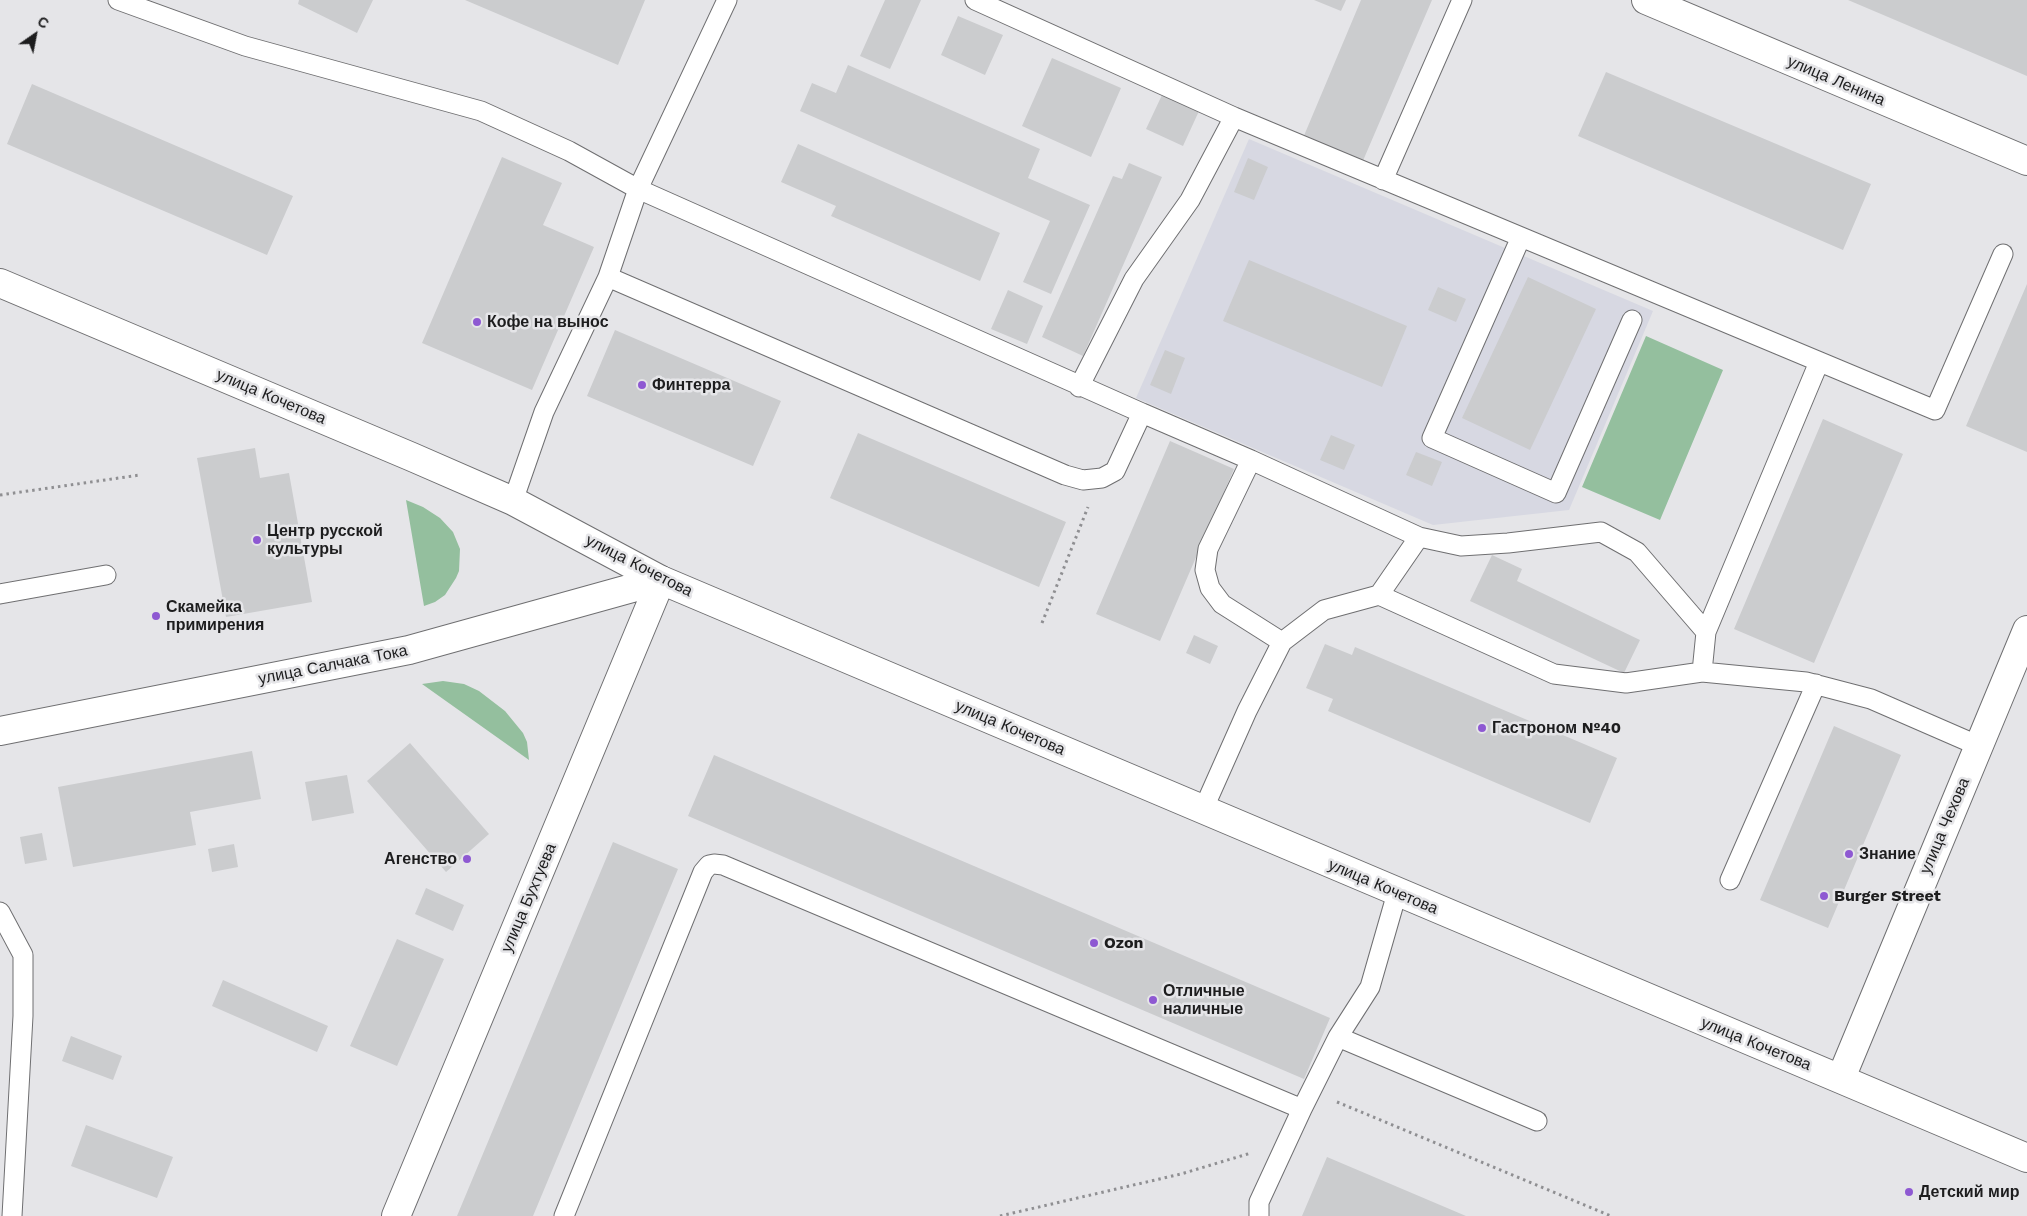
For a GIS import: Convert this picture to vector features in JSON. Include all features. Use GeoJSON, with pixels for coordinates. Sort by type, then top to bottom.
{"type":"FeatureCollection","features":[{"type":"Feature","properties":{"kind":"street","name":"улица Ленина"},"geometry":{"type":"LineString","coordinates":[[1646,0],[2027,161]]}},
{"type":"Feature","properties":{"kind":"street","name":"улица Кочетова"},"geometry":{"type":"LineString","coordinates":[[0,283],[412,456],[513,501],[661,580],[2027,1158]]}},
{"type":"Feature","properties":{"kind":"street","name":"улица Салчака Тока"},"geometry":{"type":"LineString","coordinates":[[0,731],[409,650],[661,580]]}},
{"type":"Feature","properties":{"kind":"street","name":"улица Бухтуева"},"geometry":{"type":"LineString","coordinates":[[396,1216],[661,580]]}},
{"type":"Feature","properties":{"kind":"street","name":"улица Чехова"},"geometry":{"type":"LineString","coordinates":[[1841,1078],[2027,630]]}},
{"type":"Feature","properties":{"kind":"lane"},"geometry":{"type":"LineString","coordinates":[[118,0],[245,46],[481,111],[569,151],[638,189],[1079,387],[1251,460],[1419,537],[1461,546],[1525,542],[1601,532],[1637,552],[1706,632]]}},
{"type":"Feature","properties":{"kind":"lane"},"geometry":{"type":"LineString","coordinates":[[513,501],[544,412],[608,277],[638,189],[727,0]]}},
{"type":"Feature","properties":{"kind":"lane"},"geometry":{"type":"LineString","coordinates":[[976,0],[1234,117],[1935,410],[2003,254]]}},
{"type":"Feature","properties":{"kind":"lane"},"geometry":{"type":"LineString","coordinates":[[1383,180],[1462,0]]}},
{"type":"Feature","properties":{"kind":"lane"},"geometry":{"type":"LineString","coordinates":[[1079,387],[1134,279],[1190,200],[1234,117]]}},
{"type":"Feature","properties":{"kind":"lane"},"geometry":{"type":"LineString","coordinates":[[1521,237],[1432,438],[1556,493],[1632,320]]}},
{"type":"Feature","properties":{"kind":"lane"},"geometry":{"type":"LineString","coordinates":[[608,277],[1065,475],[1084,480],[1102,478],[1115,471],[1142,413]]}},
{"type":"Feature","properties":{"kind":"lane"},"geometry":{"type":"LineString","coordinates":[[1702,672],[1706,632],[1819,362]]}},
{"type":"Feature","properties":{"kind":"lane"},"geometry":{"type":"LineString","coordinates":[[1251,460],[1208,549],[1205,570],[1210,588],[1222,604],[1282,642]]}},
{"type":"Feature","properties":{"kind":"lane"},"geometry":{"type":"LineString","coordinates":[[1379,595],[1419,537]]}},
{"type":"Feature","properties":{"kind":"lane"},"geometry":{"type":"LineString","coordinates":[[0,594],[106,575]]}},
{"type":"Feature","properties":{"kind":"lane"},"geometry":{"type":"LineString","coordinates":[[1202,810],[1247,711],[1282,642],[1324,610],[1379,595],[1554,674],[1626,683],[1702,672],[1806,682],[1871,700],[1979,746]]}},
{"type":"Feature","properties":{"kind":"lane"},"geometry":{"type":"LineString","coordinates":[[1730,880],[1816,684]]}},
{"type":"Feature","properties":{"kind":"lane"},"geometry":{"type":"LineString","coordinates":[[564,1216],[703,872],[709,865],[714,864],[732,869],[1302,1109]]}},
{"type":"Feature","properties":{"kind":"lane"},"geometry":{"type":"LineString","coordinates":[[1259,1216],[1259,1202],[1302,1109],[1338,1037],[1370,987],[1397,893]]}},
{"type":"Feature","properties":{"kind":"lane"},"geometry":{"type":"LineString","coordinates":[[0,912],[23,955],[23,1016],[12,1216]]}},
{"type":"Feature","properties":{"kind":"lane"},"geometry":{"type":"LineString","coordinates":[[1338,1037],[1537,1121]]}},
{"type":"Feature","properties":{"kind":"path"},"geometry":{"type":"LineString","coordinates":[[0,495],[140,475]]}},
{"type":"Feature","properties":{"kind":"path"},"geometry":{"type":"LineString","coordinates":[[1042,623],[1102,478]]}},
{"type":"Feature","properties":{"kind":"path"},"geometry":{"type":"LineString","coordinates":[[1312,1091],[1611,1216]]}},
{"type":"Feature","properties":{"kind":"path"},"geometry":{"type":"LineString","coordinates":[[1000,1216],[1181,1174],[1288,1141]]}},
{"type":"Feature","properties":{"kind":"shaded area"},"geometry":{"type":"Polygon","coordinates":[[[1249,139],[1653,311],[1569,510],[1433,525],[1136,398],[1249,139]]]}},
{"type":"Feature","properties":{"kind":"green space"},"geometry":{"type":"Polygon","coordinates":[[[1646,336],[1723,370],[1660,520],[1582,487],[1646,336]]]}},
{"type":"Feature","properties":{"kind":"green space"},"geometry":{"type":"Polygon","coordinates":[[[406,500],[423,507],[440,518],[453,532],[460,549],[459,571],[456,578],[445,595],[435,602],[424,606],[406,500]]]}},
{"type":"Feature","properties":{"kind":"green space"},"geometry":{"type":"Polygon","coordinates":[[[443,681],[464,684],[479,691],[505,711],[523,733],[527,742],[529,760],[422,684],[443,681]]]}},
{"type":"Feature","properties":{"kind":"building"},"geometry":{"type":"Polygon","coordinates":[[[299,0],[373,0],[357,33],[298,4],[299,0]]]}},
{"type":"Feature","properties":{"kind":"building"},"geometry":{"type":"Polygon","coordinates":[[[465,0],[645,0],[618,65],[465,0]]]}},
{"type":"Feature","properties":{"kind":"building"},"geometry":{"type":"Polygon","coordinates":[[[885,0],[921,0],[890,69],[860,56],[885,0]]]}},
{"type":"Feature","properties":{"kind":"building"},"geometry":{"type":"Polygon","coordinates":[[[1314,0],[1346,0],[1341,11],[1314,0]]]}},
{"type":"Feature","properties":{"kind":"building"},"geometry":{"type":"Polygon","coordinates":[[[1361,0],[1432,0],[1362,163],[1303,138],[1361,0]]]}},
{"type":"Feature","properties":{"kind":"building"},"geometry":{"type":"Polygon","coordinates":[[[1848,0],[2027,0],[2027,76],[1848,0]]]}},
{"type":"Feature","properties":{"kind":"building"},"geometry":{"type":"Polygon","coordinates":[[[958,16],[1003,35],[985,75],[941,55],[958,16]]]}},
{"type":"Feature","properties":{"kind":"building"},"geometry":{"type":"Polygon","coordinates":[[[1052,58],[1121,88],[1091,157],[1022,126],[1052,58]]]}},
{"type":"Feature","properties":{"kind":"building"},"geometry":{"type":"Polygon","coordinates":[[[848,65],[1040,149],[1028,178],[1090,205],[1051,294],[1023,282],[1050,221],[800,111],[812,83],[836,93],[848,65]]]}},
{"type":"Feature","properties":{"kind":"building"},"geometry":{"type":"Polygon","coordinates":[[[1606,72],[1871,184],[1843,250],[1578,136],[1606,72]]]}},
{"type":"Feature","properties":{"kind":"building"},"geometry":{"type":"Polygon","coordinates":[[[32,84],[293,196],[267,255],[7,144],[32,84]]]}},
{"type":"Feature","properties":{"kind":"building"},"geometry":{"type":"Polygon","coordinates":[[[1162,95],[1199,111],[1183,146],[1146,129],[1162,95]]]}},
{"type":"Feature","properties":{"kind":"building"},"geometry":{"type":"Polygon","coordinates":[[[798,144],[1000,233],[980,281],[831,216],[836,206],[781,182],[798,144]]]}},
{"type":"Feature","properties":{"kind":"building"},"geometry":{"type":"Polygon","coordinates":[[[502,157],[562,183],[543,225],[594,247],[532,390],[422,343],[502,157]]]}},
{"type":"Feature","properties":{"kind":"building"},"geometry":{"type":"Polygon","coordinates":[[[1248,158],[1268,167],[1254,200],[1234,192],[1248,158]]]}},
{"type":"Feature","properties":{"kind":"building"},"geometry":{"type":"Polygon","coordinates":[[[1129,163],[1162,177],[1083,356],[1042,337],[1113,176],[1122,179],[1129,163]]]}},
{"type":"Feature","properties":{"kind":"building"},"geometry":{"type":"Polygon","coordinates":[[[1249,260],[1407,326],[1382,387],[1223,321],[1249,260]]]}},
{"type":"Feature","properties":{"kind":"building"},"geometry":{"type":"Polygon","coordinates":[[[1528,277],[1596,309],[1530,450],[1462,418],[1528,277]]]}},
{"type":"Feature","properties":{"kind":"building"},"geometry":{"type":"Polygon","coordinates":[[[2027,284],[2027,452],[1966,426],[2027,284]]]}},
{"type":"Feature","properties":{"kind":"building"},"geometry":{"type":"Polygon","coordinates":[[[1438,287],[1466,299],[1456,322],[1428,310],[1438,287]]]}},
{"type":"Feature","properties":{"kind":"building"},"geometry":{"type":"Polygon","coordinates":[[[1008,290],[1043,306],[1027,344],[991,329],[1008,290]]]}},
{"type":"Feature","properties":{"kind":"building"},"geometry":{"type":"Polygon","coordinates":[[[615,330],[781,401],[753,466],[587,396],[615,330]]]}},
{"type":"Feature","properties":{"kind":"building"},"geometry":{"type":"Polygon","coordinates":[[[1165,350],[1185,358],[1171,394],[1150,385],[1165,350]]]}},
{"type":"Feature","properties":{"kind":"building"},"geometry":{"type":"Polygon","coordinates":[[[1823,419],[1903,454],[1814,663],[1734,629],[1823,419]]]}},
{"type":"Feature","properties":{"kind":"building"},"geometry":{"type":"Polygon","coordinates":[[[858,433],[1066,522],[1039,587],[830,498],[858,433]]]}},
{"type":"Feature","properties":{"kind":"building"},"geometry":{"type":"Polygon","coordinates":[[[1331,435],[1355,445],[1344,470],[1320,460],[1331,435]]]}},
{"type":"Feature","properties":{"kind":"building"},"geometry":{"type":"Polygon","coordinates":[[[1170,441],[1234,469],[1160,641],[1096,614],[1170,441]]]}},
{"type":"Feature","properties":{"kind":"building","name":"Центр русской культуры"},"geometry":{"type":"Polygon","coordinates":[[[255,448],[260,478],[289,473],[312,602],[226,617],[197,458],[255,448]]]}},
{"type":"Feature","properties":{"kind":"building"},"geometry":{"type":"Polygon","coordinates":[[[1416,452],[1442,462],[1432,486],[1406,475],[1416,452]]]}},
{"type":"Feature","properties":{"kind":"building"},"geometry":{"type":"Polygon","coordinates":[[[1492,555],[1522,569],[1517,581],[1640,640],[1624,673],[1470,601],[1492,555]]]}},
{"type":"Feature","properties":{"kind":"building"},"geometry":{"type":"Polygon","coordinates":[[[1194,635],[1218,646],[1210,664],[1186,653],[1194,635]]]}},
{"type":"Feature","properties":{"kind":"building"},"geometry":{"type":"Polygon","coordinates":[[[1325,644],[1352,655],[1355,647],[1617,758],[1590,823],[1328,711],[1333,699],[1306,688],[1325,644]]]}},
{"type":"Feature","properties":{"kind":"building"},"geometry":{"type":"Polygon","coordinates":[[[1834,726],[1901,755],[1828,928],[1760,900],[1834,726]]]}},
{"type":"Feature","properties":{"kind":"building"},"geometry":{"type":"Polygon","coordinates":[[[410,743],[489,834],[446,872],[367,781],[410,743]]]}},
{"type":"Feature","properties":{"kind":"building"},"geometry":{"type":"Polygon","coordinates":[[[252,751],[261,799],[190,812],[196,845],[73,867],[58,787],[252,751]]]}},
{"type":"Feature","properties":{"kind":"building"},"geometry":{"type":"Polygon","coordinates":[[[714,755],[1330,1018],[1304,1079],[688,816],[714,755]]]}},
{"type":"Feature","properties":{"kind":"building"},"geometry":{"type":"Polygon","coordinates":[[[347,775],[354,813],[312,821],[305,782],[347,775]]]}},
{"type":"Feature","properties":{"kind":"building"},"geometry":{"type":"Polygon","coordinates":[[[42,833],[47,860],[25,864],[20,837],[42,833]]]}},
{"type":"Feature","properties":{"kind":"building"},"geometry":{"type":"Polygon","coordinates":[[[613,842],[678,869],[533,1216],[457,1216],[613,842]]]}},
{"type":"Feature","properties":{"kind":"building"},"geometry":{"type":"Polygon","coordinates":[[[234,844],[238,867],[212,872],[208,849],[234,844]]]}},
{"type":"Feature","properties":{"kind":"building"},"geometry":{"type":"Polygon","coordinates":[[[426,888],[464,905],[453,931],[415,914],[426,888]]]}},
{"type":"Feature","properties":{"kind":"building"},"geometry":{"type":"Polygon","coordinates":[[[397,939],[444,959],[397,1066],[350,1046],[397,939]]]}},
{"type":"Feature","properties":{"kind":"building"},"geometry":{"type":"Polygon","coordinates":[[[223,980],[328,1026],[317,1052],[212,1006],[223,980]]]}},
{"type":"Feature","properties":{"kind":"building"},"geometry":{"type":"Polygon","coordinates":[[[71,1036],[122,1056],[113,1080],[62,1061],[71,1036]]]}},
{"type":"Feature","properties":{"kind":"building"},"geometry":{"type":"Polygon","coordinates":[[[86,1125],[173,1157],[157,1198],[71,1166],[86,1125]]]}},
{"type":"Feature","properties":{"kind":"building"},"geometry":{"type":"Polygon","coordinates":[[[1327,1157],[1466,1216],[1302,1216],[1327,1157]]]}},
{"type":"Feature","properties":{"kind":"place","name":"Кофе на вынос"},"geometry":{"type":"Point","coordinates":[477,322]}},
{"type":"Feature","properties":{"kind":"place","name":"Финтерра"},"geometry":{"type":"Point","coordinates":[642,385]}},
{"type":"Feature","properties":{"kind":"place","name":"Центр русской культуры"},"geometry":{"type":"Point","coordinates":[257,540]}},
{"type":"Feature","properties":{"kind":"place","name":"Скамейка примирения"},"geometry":{"type":"Point","coordinates":[156,616]}},
{"type":"Feature","properties":{"kind":"place","name":"Гастроном №40"},"geometry":{"type":"Point","coordinates":[1482,728]}},
{"type":"Feature","properties":{"kind":"place","name":"Знание"},"geometry":{"type":"Point","coordinates":[1849,854]}},
{"type":"Feature","properties":{"kind":"place","name":"Агенство"},"geometry":{"type":"Point","coordinates":[467,859]}},
{"type":"Feature","properties":{"kind":"place","name":"Burger Street"},"geometry":{"type":"Point","coordinates":[1824,896]}},
{"type":"Feature","properties":{"kind":"place","name":"Ozon"},"geometry":{"type":"Point","coordinates":[1094,943]}},
{"type":"Feature","properties":{"kind":"place","name":"Отличные наличные"},"geometry":{"type":"Point","coordinates":[1153,1000]}},
{"type":"Feature","properties":{"kind":"place","name":"Детский мир"},"geometry":{"type":"Point","coordinates":[1909,1192]}}]}
